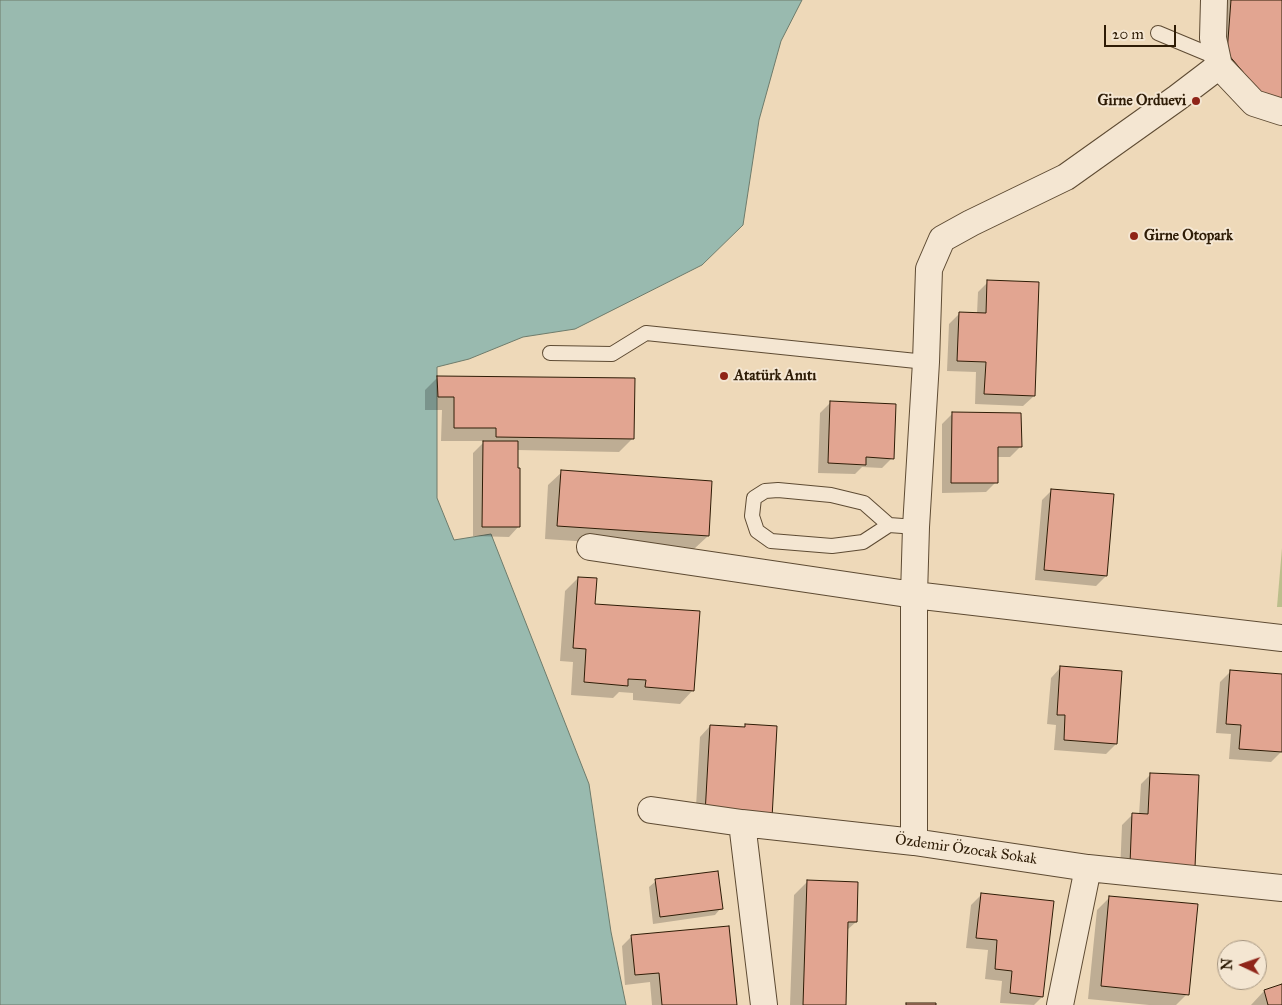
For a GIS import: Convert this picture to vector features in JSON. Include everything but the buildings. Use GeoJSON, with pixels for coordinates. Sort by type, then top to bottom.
{"type":"FeatureCollection","features":[{"type":"Feature","properties":{"kind":"street"},"geometry":{"type":"LineString","coordinates":[[1214,0],[1213,38],[1218,62],[1254,103],[1282,112]]}},
{"type":"Feature","properties":{"kind":"street"},"geometry":{"type":"LineString","coordinates":[[914,842],[914,595],[929,269],[942,239],[1066,177],[1170,103],[1218,62]]}},
{"type":"Feature","properties":{"kind":"street"},"geometry":{"type":"LineString","coordinates":[[590,547],[914,595],[1282,638]]}},
{"type":"Feature","properties":{"kind":"street","name":"Özdemir Özocak Sokak"},"geometry":{"type":"LineString","coordinates":[[651,810],[742,823],[914,842],[1088,868],[1282,888]]}},
{"type":"Feature","properties":{"kind":"street"},"geometry":{"type":"LineString","coordinates":[[742,823],[764,1005]]}},
{"type":"Feature","properties":{"kind":"street"},"geometry":{"type":"LineString","coordinates":[[1060,1005],[1088,868]]}},
{"type":"Feature","properties":{"kind":"lane"},"geometry":{"type":"LineString","coordinates":[[1158,33],[1218,62]]}},
{"type":"Feature","properties":{"kind":"lane"},"geometry":{"type":"LineString","coordinates":[[550,352],[612,354],[646,333],[926,362]]}},
{"type":"Feature","properties":{"kind":"lane"},"geometry":{"type":"LineString","coordinates":[[889,526],[864,503],[832,495],[778,490],[765,491],[754,498],[752,516],[757,531],[771,541],[832,546],[863,542],[889,526],[916,527]]}},
{"type":"Feature","properties":{"kind":"green space"},"geometry":{"type":"Polygon","coordinates":[[[1282,548],[1282,607],[1277,607],[1282,548]]]}},
{"type":"Feature","properties":{"kind":"water"},"geometry":{"type":"Polygon","coordinates":[[[0,0],[802,0],[781,41],[759,120],[743,225],[702,265],[575,329],[523,337],[469,359],[437,367],[437,498],[454,540],[491,534],[589,784],[611,932],[626,1005],[0,1005],[0,0]]]}},
{"type":"Feature","properties":{"kind":"place","name":"Girne Orduevi"},"geometry":{"type":"Point","coordinates":[1196,101]}},
{"type":"Feature","properties":{"kind":"place","name":"Girne Otopark"},"geometry":{"type":"Point","coordinates":[1134,236]}},
{"type":"Feature","properties":{"kind":"place","name":"Atatürk Anıtı"},"geometry":{"type":"Point","coordinates":[724,376]}}]}
